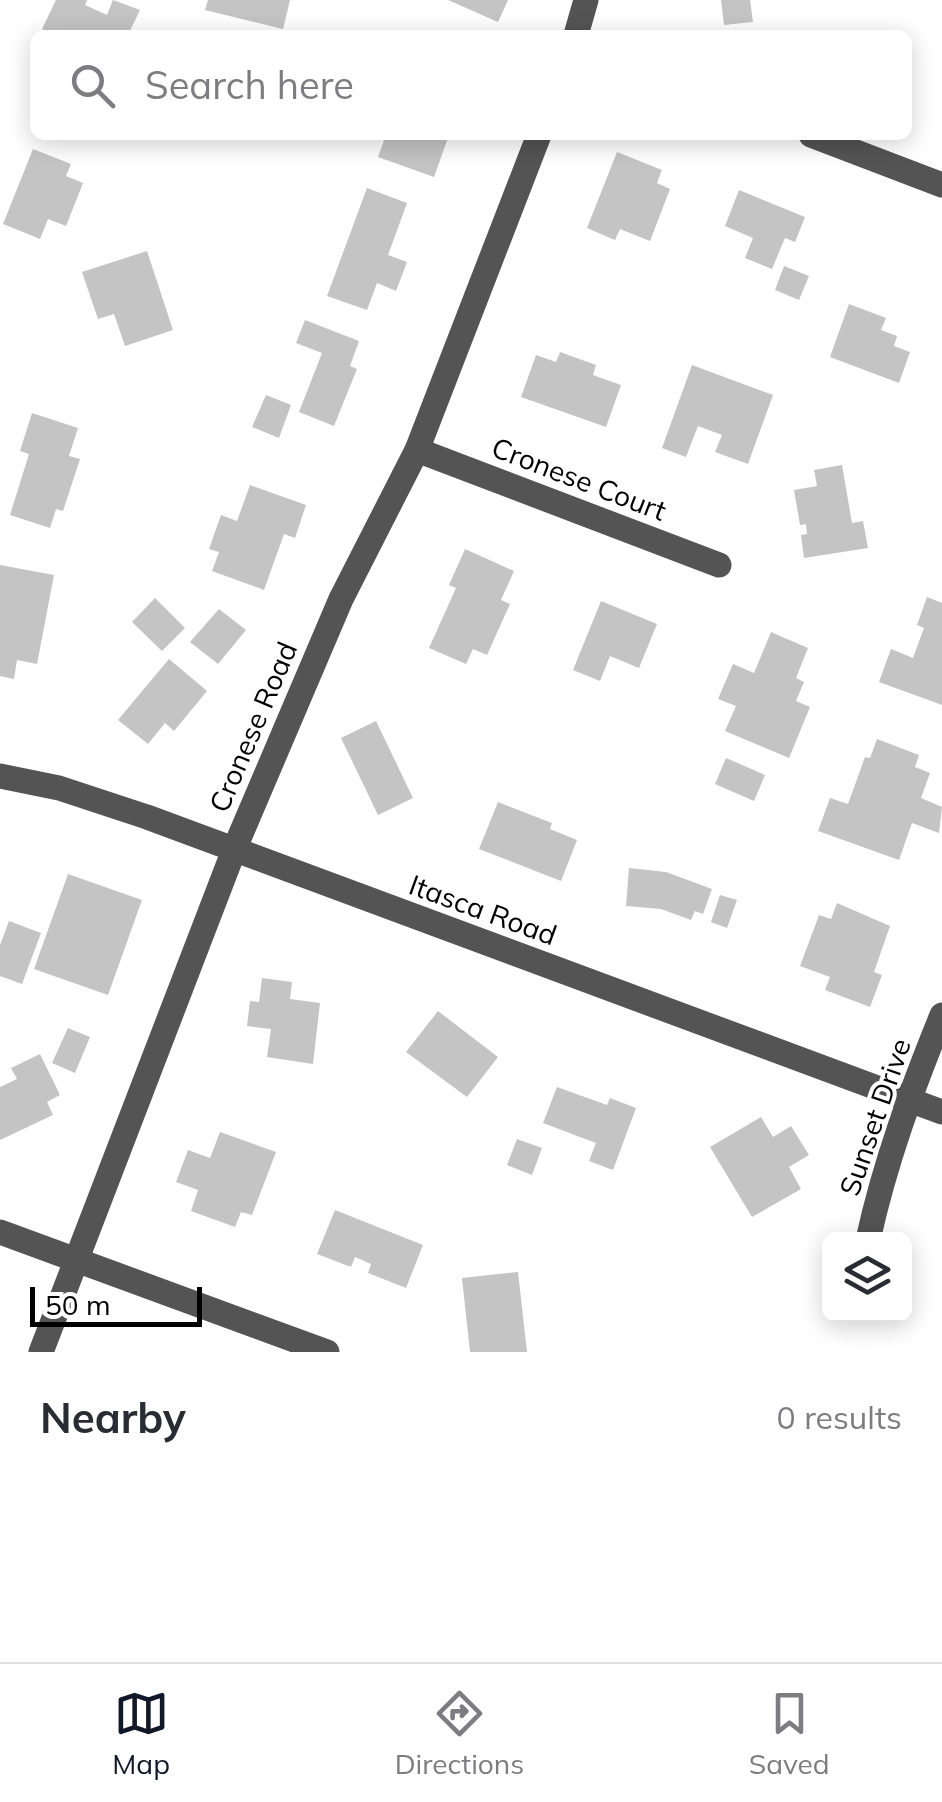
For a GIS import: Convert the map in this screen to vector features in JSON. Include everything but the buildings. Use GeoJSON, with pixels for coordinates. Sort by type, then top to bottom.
{"type":"FeatureCollection","features":[{"type":"Feature","properties":{"kind":"street"},"geometry":{"type":"LineString","coordinates":[[577,30],[586,0]]}},
{"type":"Feature","properties":{"kind":"street","name":"Cronese Road"},"geometry":{"type":"LineString","coordinates":[[42,1352],[234,850],[341,599],[417,450],[537,140]]}},
{"type":"Feature","properties":{"kind":"street"},"geometry":{"type":"LineString","coordinates":[[824,140],[942,185]]}},
{"type":"Feature","properties":{"kind":"street","name":"Cronese Court"},"geometry":{"type":"LineString","coordinates":[[417,450],[719,564]]}},
{"type":"Feature","properties":{"kind":"street","name":"Itasca Road"},"geometry":{"type":"LineString","coordinates":[[0,776],[59,788],[234,850],[942,1112]]}},
{"type":"Feature","properties":{"kind":"street","name":"Sunset Drive"},"geometry":{"type":"LineString","coordinates":[[870,1232],[908,1099],[942,1015]]}},
{"type":"Feature","properties":{"kind":"street"},"geometry":{"type":"LineString","coordinates":[[0,1232],[327,1352]]}}]}
